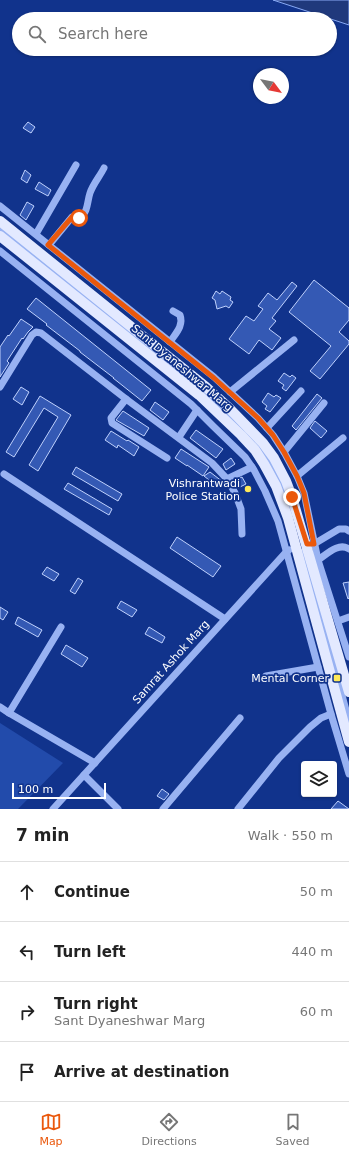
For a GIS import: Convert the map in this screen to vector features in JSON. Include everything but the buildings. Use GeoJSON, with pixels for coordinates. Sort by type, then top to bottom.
{"type":"FeatureCollection","features":[{"type":"Feature","properties":{"kind":"main road","name":"Sant Dyaneshwar Marg"},"geometry":{"type":"LineString","coordinates":[[0,221],[206,387],[259,438],[274,458],[286,481],[296,509],[301,547],[349,742]]}},
{"type":"Feature","properties":{"kind":"main road","name":"Sant Dyaneshwar Marg"},"geometry":{"type":"LineString","coordinates":[[0,236],[199,395],[255,450],[276,486],[301,547],[349,692]]}},
{"type":"Feature","properties":{"kind":"street"},"geometry":{"type":"LineString","coordinates":[[36,234],[76,165]]}},
{"type":"Feature","properties":{"kind":"street"},"geometry":{"type":"LineString","coordinates":[[48,245],[72,217],[79,218],[82,216],[87,208],[90,192],[104,168]]}},
{"type":"Feature","properties":{"kind":"street"},"geometry":{"type":"LineString","coordinates":[[0,206],[230,392],[258,418],[284,452],[304,493],[301,547],[318,667],[331,714],[346,755],[349,774]]}},
{"type":"Feature","properties":{"kind":"street"},"geometry":{"type":"LineString","coordinates":[[0,228],[202,391],[259,446],[281,483],[291,511],[349,721]]}},
{"type":"Feature","properties":{"kind":"street"},"geometry":{"type":"LineString","coordinates":[[0,251],[197,410],[245,457],[272,505],[278,521],[301,547],[318,560],[338,621],[346,635],[349,657]]}},
{"type":"Feature","properties":{"kind":"street"},"geometry":{"type":"LineString","coordinates":[[170,342],[181,326],[182,321],[180,315],[173,311]]}},
{"type":"Feature","properties":{"kind":"street"},"geometry":{"type":"LineString","coordinates":[[0,387],[32,335],[36,332],[41,333],[126,399],[212,462],[227,479],[235,493],[241,509],[242,534]]}},
{"type":"Feature","properties":{"kind":"street"},"geometry":{"type":"LineString","coordinates":[[230,392],[294,340]]}},
{"type":"Feature","properties":{"kind":"street"},"geometry":{"type":"LineString","coordinates":[[267,428],[302,390]]}},
{"type":"Feature","properties":{"kind":"street"},"geometry":{"type":"LineString","coordinates":[[126,399],[112,418],[112,423],[167,458]]}},
{"type":"Feature","properties":{"kind":"street"},"geometry":{"type":"LineString","coordinates":[[284,452],[324,403]]}},
{"type":"Feature","properties":{"kind":"street"},"geometry":{"type":"LineString","coordinates":[[179,437],[197,410]]}},
{"type":"Feature","properties":{"kind":"street"},"geometry":{"type":"LineString","coordinates":[[297,476],[343,438]]}},
{"type":"Feature","properties":{"kind":"street"},"geometry":{"type":"LineString","coordinates":[[227,479],[252,467]]}},
{"type":"Feature","properties":{"kind":"street"},"geometry":{"type":"LineString","coordinates":[[4,474],[225,619]]}},
{"type":"Feature","properties":{"kind":"street","name":"Samrat Ashok Marg"},"geometry":{"type":"LineString","coordinates":[[53,809],[225,619],[301,547],[339,528],[348,528]]}},
{"type":"Feature","properties":{"kind":"street"},"geometry":{"type":"LineString","coordinates":[[318,560],[339,547],[346,547],[349,549]]}},
{"type":"Feature","properties":{"kind":"street"},"geometry":{"type":"LineString","coordinates":[[338,621],[349,617]]}},
{"type":"Feature","properties":{"kind":"street"},"geometry":{"type":"LineString","coordinates":[[9,713],[61,627]]}},
{"type":"Feature","properties":{"kind":"street"},"geometry":{"type":"LineString","coordinates":[[266,676],[318,667]]}},
{"type":"Feature","properties":{"kind":"street"},"geometry":{"type":"LineString","coordinates":[[0,707],[95,763]]}},
{"type":"Feature","properties":{"kind":"street"},"geometry":{"type":"LineString","coordinates":[[238,809],[284,753],[310,727],[321,718],[331,714]]}},
{"type":"Feature","properties":{"kind":"street"},"geometry":{"type":"LineString","coordinates":[[163,809],[240,718]]}},
{"type":"Feature","properties":{"kind":"street"},"geometry":{"type":"LineString","coordinates":[[84,775],[118,809]]}},
{"type":"Feature","properties":{"kind":"shaded area"},"geometry":{"type":"Polygon","coordinates":[[[273,0],[349,0],[349,25],[337,21],[337,12],[309,12],[273,0]]]}},
{"type":"Feature","properties":{"kind":"shaded area"},"geometry":{"type":"Polygon","coordinates":[[[0,723],[63,763],[18,809],[0,809],[0,723]]]}},
{"type":"Feature","properties":{"kind":"place","name":"Vishrantwadi Police Station"},"geometry":{"type":"Point","coordinates":[248,489]}},
{"type":"Feature","properties":{"kind":"place","name":"Mental Corner"},"geometry":{"type":"Point","coordinates":[337,678]}},
{"type":"Feature","properties":{"kind":"route"},"geometry":{"type":"LineString","coordinates":[[79,218],[72,217],[48,245],[214,378],[258,418],[273,435],[297,476],[304,493],[314,544],[307,544],[292,497]]}}]}
